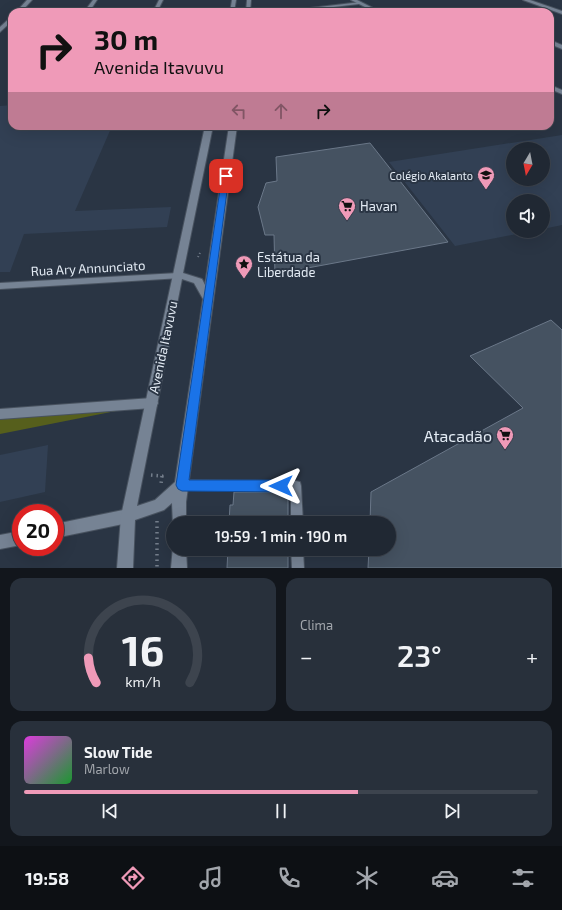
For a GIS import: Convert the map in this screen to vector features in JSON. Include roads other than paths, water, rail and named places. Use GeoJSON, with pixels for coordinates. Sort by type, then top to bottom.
{"type":"FeatureCollection","features":[{"type":"Feature","properties":{"kind":"main road"},"geometry":{"type":"LineString","coordinates":[[22,8],[30,0]]}},
{"type":"Feature","properties":{"kind":"main road"},"geometry":{"type":"LineString","coordinates":[[353,0],[370,8]]}},
{"type":"Feature","properties":{"kind":"main road"},"geometry":{"type":"LineString","coordinates":[[525,0],[548,8]]}},
{"type":"Feature","properties":{"kind":"main road"},"geometry":{"type":"LineString","coordinates":[[314,8],[359,3]]}},
{"type":"Feature","properties":{"kind":"main road"},"geometry":{"type":"LineString","coordinates":[[0,30],[8,22]]}},
{"type":"Feature","properties":{"kind":"main road","name":"Avenida Itavuvu"},"geometry":{"type":"LineString","coordinates":[[125,568],[128,516],[208,130]]}},
{"type":"Feature","properties":{"kind":"main road"},"geometry":{"type":"LineString","coordinates":[[179,516],[182,485],[208,299],[233,130]]}},
{"type":"Feature","properties":{"kind":"main road","name":"Rua Ary Annunciato"},"geometry":{"type":"LineString","coordinates":[[0,286],[186,276],[198,281],[208,299]]}},
{"type":"Feature","properties":{"kind":"main road"},"geometry":{"type":"LineString","coordinates":[[0,414],[152,403]]}},
{"type":"Feature","properties":{"kind":"main road"},"geometry":{"type":"LineString","coordinates":[[64,528],[128,516],[159,505],[182,485]]}},
{"type":"Feature","properties":{"kind":"main road"},"geometry":{"type":"LineString","coordinates":[[0,542],[12,540]]}},
{"type":"Feature","properties":{"kind":"main road"},"geometry":{"type":"LineString","coordinates":[[179,556],[179,568]]}},
{"type":"Feature","properties":{"kind":"lane"},"geometry":{"type":"LineString","coordinates":[[182,485],[296,486],[297,516]]}},
{"type":"Feature","properties":{"kind":"lane"},"geometry":{"type":"LineString","coordinates":[[297,556],[298,568]]}},
{"type":"Feature","properties":{"kind":"place","name":"Colégio Akalanto"},"geometry":{"type":"Point","coordinates":[486,190]}},
{"type":"Feature","properties":{"kind":"place","name":"Havan"},"geometry":{"type":"Point","coordinates":[347,221]}},
{"type":"Feature","properties":{"kind":"place","name":"Estátua da Liberdade"},"geometry":{"type":"Point","coordinates":[244,279]}},
{"type":"Feature","properties":{"kind":"place","name":"Atacadão"},"geometry":{"type":"Point","coordinates":[505,450]}}]}
